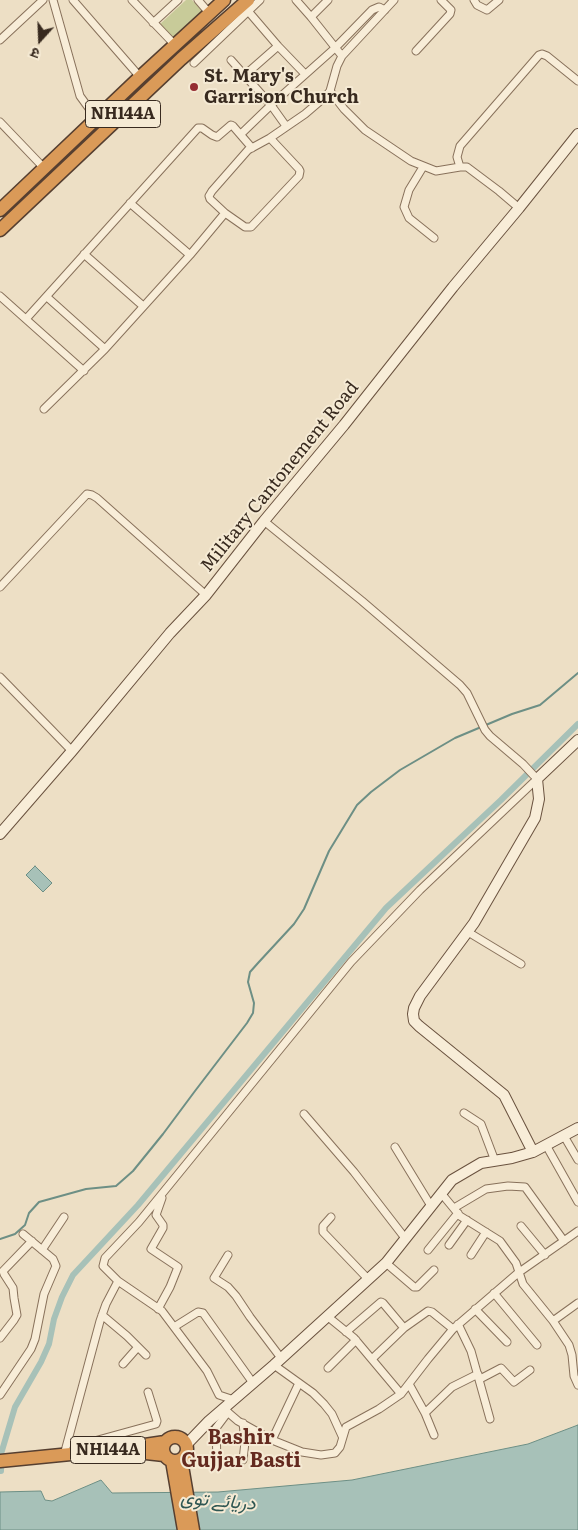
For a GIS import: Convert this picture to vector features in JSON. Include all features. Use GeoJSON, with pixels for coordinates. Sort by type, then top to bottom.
{"type":"FeatureCollection","features":[{"type":"Feature","properties":{"kind":"highway","name":"NH144A"},"geometry":{"type":"LineString","coordinates":[[0,210],[224,0]]}},
{"type":"Feature","properties":{"kind":"highway","name":"NH144A"},"geometry":{"type":"LineString","coordinates":[[0,230],[181,59],[248,6]]}},
{"type":"Feature","properties":{"kind":"highway","name":"NH144A"},"geometry":{"type":"LineString","coordinates":[[171,1454],[172,1438],[180,1438],[185,1443]]}},
{"type":"Feature","properties":{"kind":"highway"},"geometry":{"type":"LineString","coordinates":[[171,1454],[186,1455],[185,1443]]}},
{"type":"Feature","properties":{"kind":"highway","name":"NH144A"},"geometry":{"type":"LineString","coordinates":[[0,1468],[64,1455],[111,1450],[171,1454]]}},
{"type":"Feature","properties":{"kind":"highway","name":"NH144A"},"geometry":{"type":"LineString","coordinates":[[0,1461],[137,1452],[171,1454]]}},
{"type":"Feature","properties":{"kind":"highway"},"geometry":{"type":"LineString","coordinates":[[171,1454],[184,1530]]}},
{"type":"Feature","properties":{"kind":"highway"},"geometry":{"type":"LineString","coordinates":[[171,1454],[193,1530]]}},
{"type":"Feature","properties":{"kind":"main road","name":"Military Cantonement Road"},"geometry":{"type":"LineString","coordinates":[[0,834],[170,633],[206,594],[578,134]]}},
{"type":"Feature","properties":{"kind":"main road"},"geometry":{"type":"LineString","coordinates":[[533,1152],[504,1095],[414,1020],[413,1014],[420,996],[474,923],[535,818],[539,799],[535,777],[578,740]]}},
{"type":"Feature","properties":{"kind":"main road"},"geometry":{"type":"LineString","coordinates":[[185,1443],[193,1431],[226,1410],[234,1400],[386,1262],[452,1180],[481,1163],[533,1152],[578,1128]]}},
{"type":"Feature","properties":{"kind":"street"},"geometry":{"type":"LineString","coordinates":[[0,40],[43,0]]}},
{"type":"Feature","properties":{"kind":"street"},"geometry":{"type":"LineString","coordinates":[[53,0],[80,96],[96,118]]}},
{"type":"Feature","properties":{"kind":"street"},"geometry":{"type":"LineString","coordinates":[[73,0],[140,77]]}},
{"type":"Feature","properties":{"kind":"street"},"geometry":{"type":"LineString","coordinates":[[153,23],[178,0]]}},
{"type":"Feature","properties":{"kind":"street"},"geometry":{"type":"LineString","coordinates":[[198,0],[210,14]]}},
{"type":"Feature","properties":{"kind":"street"},"geometry":{"type":"LineString","coordinates":[[194,63],[248,6],[260,0]]}},
{"type":"Feature","properties":{"kind":"street"},"geometry":{"type":"LineString","coordinates":[[296,0],[342,56]]}},
{"type":"Feature","properties":{"kind":"street"},"geometry":{"type":"LineString","coordinates":[[311,17],[328,0]]}},
{"type":"Feature","properties":{"kind":"street"},"geometry":{"type":"LineString","coordinates":[[270,138],[299,169],[299,176],[251,227],[244,227],[210,199],[210,194],[245,153],[306,114],[321,101],[330,91],[342,56],[394,0]]}},
{"type":"Feature","properties":{"kind":"street"},"geometry":{"type":"LineString","coordinates":[[416,52],[450,14],[450,8],[441,0]]}},
{"type":"Feature","properties":{"kind":"street"},"geometry":{"type":"LineString","coordinates":[[474,0],[477,5],[487,10],[498,0]]}},
{"type":"Feature","properties":{"kind":"street"},"geometry":{"type":"LineString","coordinates":[[137,2],[153,23],[175,46]]}},
{"type":"Feature","properties":{"kind":"street"},"geometry":{"type":"LineString","coordinates":[[248,6],[278,46],[305,74]]}},
{"type":"Feature","properties":{"kind":"street"},"geometry":{"type":"LineString","coordinates":[[241,134],[335,48],[372,10],[379,7],[385,10]]}},
{"type":"Feature","properties":{"kind":"street"},"geometry":{"type":"LineString","coordinates":[[245,75],[278,46]]}},
{"type":"Feature","properties":{"kind":"street"},"geometry":{"type":"LineString","coordinates":[[460,167],[457,157],[460,146],[538,55],[544,54],[547,56],[578,82]]}},
{"type":"Feature","properties":{"kind":"street"},"geometry":{"type":"LineString","coordinates":[[231,60],[271,105],[286,126]]}},
{"type":"Feature","properties":{"kind":"street"},"geometry":{"type":"LineString","coordinates":[[330,91],[344,109],[365,130],[402,155],[423,167],[436,171],[460,167],[471,169],[519,208]]}},
{"type":"Feature","properties":{"kind":"street"},"geometry":{"type":"LineString","coordinates":[[0,122],[44,168]]}},
{"type":"Feature","properties":{"kind":"street"},"geometry":{"type":"LineString","coordinates":[[26,320],[198,128],[200,127],[218,137],[230,125],[233,126],[252,148]]}},
{"type":"Feature","properties":{"kind":"street"},"geometry":{"type":"LineString","coordinates":[[423,167],[410,190],[404,207],[409,218],[434,238]]}},
{"type":"Feature","properties":{"kind":"street"},"geometry":{"type":"LineString","coordinates":[[130,203],[190,255]]}},
{"type":"Feature","properties":{"kind":"street"},"geometry":{"type":"LineString","coordinates":[[44,409],[84,371],[190,255],[225,213]]}},
{"type":"Feature","properties":{"kind":"street"},"geometry":{"type":"LineString","coordinates":[[84,254],[143,306]]}},
{"type":"Feature","properties":{"kind":"street"},"geometry":{"type":"LineString","coordinates":[[0,296],[84,371]]}},
{"type":"Feature","properties":{"kind":"street"},"geometry":{"type":"LineString","coordinates":[[47,297],[105,348]]}},
{"type":"Feature","properties":{"kind":"street"},"geometry":{"type":"LineString","coordinates":[[0,587],[87,494],[97,498],[206,594]]}},
{"type":"Feature","properties":{"kind":"street"},"geometry":{"type":"LineString","coordinates":[[234,1400],[219,1395],[207,1371],[162,1312],[118,1281],[103,1266],[105,1258],[165,1191],[351,962],[420,890],[535,777],[523,764],[495,742],[485,730],[460,684],[264,521]]}},
{"type":"Feature","properties":{"kind":"street"},"geometry":{"type":"LineString","coordinates":[[0,677],[72,751]]}},
{"type":"Feature","properties":{"kind":"street"},"geometry":{"type":"LineString","coordinates":[[468,932],[521,964]]}},
{"type":"Feature","properties":{"kind":"street"},"geometry":{"type":"LineString","coordinates":[[464,1113],[481,1124],[495,1161]]}},
{"type":"Feature","properties":{"kind":"street"},"geometry":{"type":"LineString","coordinates":[[304,1114],[354,1172],[405,1238]]}},
{"type":"Feature","properties":{"kind":"street"},"geometry":{"type":"LineString","coordinates":[[564,1136],[578,1160]]}},
{"type":"Feature","properties":{"kind":"street"},"geometry":{"type":"LineString","coordinates":[[546,1145],[578,1202]]}},
{"type":"Feature","properties":{"kind":"street"},"geometry":{"type":"LineString","coordinates":[[395,1147],[431,1206]]}},
{"type":"Feature","properties":{"kind":"street"},"geometry":{"type":"LineString","coordinates":[[428,1250],[456,1211],[486,1189],[508,1186],[525,1187],[564,1241]]}},
{"type":"Feature","properties":{"kind":"street"},"geometry":{"type":"LineString","coordinates":[[158,1308],[170,1288],[178,1267],[151,1248],[163,1228],[156,1215],[165,1191]]}},
{"type":"Feature","properties":{"kind":"street"},"geometry":{"type":"LineString","coordinates":[[441,1193],[456,1211],[467,1220],[500,1241],[516,1263],[522,1284],[553,1321],[569,1345],[574,1376],[578,1386]]}},
{"type":"Feature","properties":{"kind":"street"},"geometry":{"type":"LineString","coordinates":[[42,1250],[64,1217]]}},
{"type":"Feature","properties":{"kind":"street"},"geometry":{"type":"LineString","coordinates":[[331,1218],[323,1226],[324,1232],[368,1279]]}},
{"type":"Feature","properties":{"kind":"street"},"geometry":{"type":"LineString","coordinates":[[449,1245],[467,1220]]}},
{"type":"Feature","properties":{"kind":"street"},"geometry":{"type":"LineString","coordinates":[[521,1226],[544,1255]]}},
{"type":"Feature","properties":{"kind":"street"},"geometry":{"type":"LineString","coordinates":[[217,1462],[216,1428],[226,1410],[243,1423],[272,1440],[302,1452],[332,1455],[338,1451],[346,1427],[379,1409],[401,1394],[455,1326],[518,1273],[578,1231]]}},
{"type":"Feature","properties":{"kind":"street"},"geometry":{"type":"LineString","coordinates":[[471,1255],[486,1232]]}},
{"type":"Feature","properties":{"kind":"street"},"geometry":{"type":"LineString","coordinates":[[0,1395],[31,1349],[35,1339],[44,1294],[56,1266],[53,1259],[23,1234]]}},
{"type":"Feature","properties":{"kind":"street"},"geometry":{"type":"LineString","coordinates":[[0,1338],[17,1315],[14,1288],[3,1272],[32,1241]]}},
{"type":"Feature","properties":{"kind":"street"},"geometry":{"type":"LineString","coordinates":[[228,1255],[214,1278],[228,1287],[236,1296],[278,1361],[299,1383],[324,1404],[332,1414],[342,1436]]}},
{"type":"Feature","properties":{"kind":"street"},"geometry":{"type":"LineString","coordinates":[[386,1262],[414,1287],[434,1270]]}},
{"type":"Feature","properties":{"kind":"street"},"geometry":{"type":"LineString","coordinates":[[64,1455],[102,1316],[118,1281]]}},
{"type":"Feature","properties":{"kind":"street"},"geometry":{"type":"LineString","coordinates":[[494,1293],[537,1345]]}},
{"type":"Feature","properties":{"kind":"street"},"geometry":{"type":"LineString","coordinates":[[346,1332],[381,1302],[404,1328]]}},
{"type":"Feature","properties":{"kind":"street"},"geometry":{"type":"LineString","coordinates":[[553,1321],[578,1303]]}},
{"type":"Feature","properties":{"kind":"street"},"geometry":{"type":"LineString","coordinates":[[476,1309],[507,1342]]}},
{"type":"Feature","properties":{"kind":"street"},"geometry":{"type":"LineString","coordinates":[[372,1359],[404,1328],[426,1312],[431,1311],[455,1326],[472,1351],[490,1420]]}},
{"type":"Feature","properties":{"kind":"street"},"geometry":{"type":"LineString","coordinates":[[174,1327],[198,1312],[203,1313],[253,1383]]}},
{"type":"Feature","properties":{"kind":"street"},"geometry":{"type":"LineString","coordinates":[[102,1316],[127,1336],[146,1355]]}},
{"type":"Feature","properties":{"kind":"street"},"geometry":{"type":"LineString","coordinates":[[327,1316],[356,1340],[401,1394]]}},
{"type":"Feature","properties":{"kind":"street"},"geometry":{"type":"LineString","coordinates":[[328,1368],[356,1340]]}},
{"type":"Feature","properties":{"kind":"street"},"geometry":{"type":"LineString","coordinates":[[123,1364],[138,1347]]}},
{"type":"Feature","properties":{"kind":"street"},"geometry":{"type":"LineString","coordinates":[[425,1413],[452,1387],[501,1368],[514,1382],[530,1370]]}},
{"type":"Feature","properties":{"kind":"street"},"geometry":{"type":"LineString","coordinates":[[272,1440],[299,1383]]}},
{"type":"Feature","properties":{"kind":"street"},"geometry":{"type":"LineString","coordinates":[[409,1384],[425,1413],[434,1435]]}},
{"type":"Feature","properties":{"kind":"street"},"geometry":{"type":"LineString","coordinates":[[68,1441],[77,1444],[87,1443],[156,1424],[157,1421],[148,1392]]}},
{"type":"Feature","properties":{"kind":"street"},"geometry":{"type":"LineString","coordinates":[[243,1423],[246,1442],[243,1460]]}},
{"type":"Feature","properties":{"kind":"green space"},"geometry":{"type":"Polygon","coordinates":[[[186,0],[192,0],[202,11],[172,38],[159,25],[186,0]]]}},
{"type":"Feature","properties":{"kind":"water"},"geometry":{"type":"Polygon","coordinates":[[[35,866],[52,883],[43,892],[26,875],[35,866]]]}},
{"type":"Feature","properties":{"kind":"water","name":"دریائے توی"},"geometry":{"type":"Polygon","coordinates":[[[578,1425],[578,1530],[0,1530],[0,1492],[41,1491],[45,1500],[52,1501],[101,1480],[112,1493],[218,1492],[352,1480],[528,1444],[578,1425]]]}},
{"type":"Feature","properties":{"kind":"waterway"},"geometry":{"type":"LineString","coordinates":[[0,1239],[15,1234],[25,1225],[29,1213],[39,1202],[86,1189],[116,1186],[133,1171],[247,1023],[253,1013],[254,1003],[248,982],[250,972],[294,924],[304,909],[329,851],[357,805],[400,770],[455,738],[512,714],[540,705],[578,673]]}},
{"type":"Feature","properties":{"kind":"waterway"},"geometry":{"type":"LineString","coordinates":[[1,1471],[1,1454],[15,1407],[41,1362],[49,1344],[54,1319],[73,1275],[138,1205],[386,908],[501,800],[578,724]]}},
{"type":"Feature","properties":{"kind":"place","name":"St. Mary's Garrison Church"},"geometry":{"type":"Point","coordinates":[194,87]}},
{"type":"Feature","properties":{"kind":"district","name":"Bashir Gujjar Basti"},"geometry":{"type":"Point","coordinates":[241,1450]}}]}
